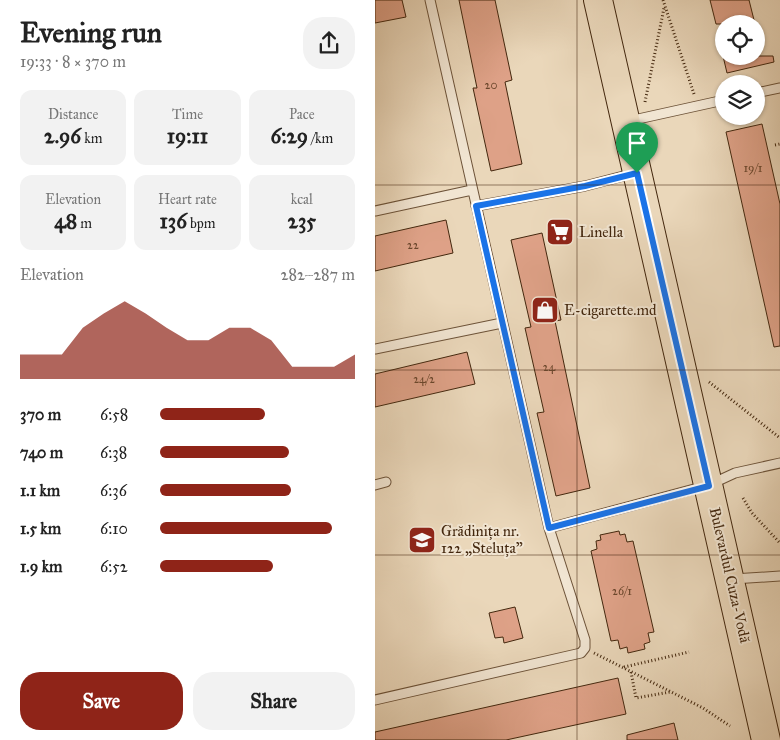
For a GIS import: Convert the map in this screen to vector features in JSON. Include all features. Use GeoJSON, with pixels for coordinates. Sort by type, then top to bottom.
{"type":"FeatureCollection","features":[{"type":"Feature","properties":{"kind":"main road","name":"Bulevardul Cuza-Vodă"},"geometry":{"type":"LineString","coordinates":[[598,0],[635,113],[637,173],[767,740]]}},
{"type":"Feature","properties":{"kind":"lane"},"geometry":{"type":"LineString","coordinates":[[375,700],[573,655],[581,653],[585,648],[585,640],[549,528],[430,0]]}},
{"type":"Feature","properties":{"kind":"lane"},"geometry":{"type":"LineString","coordinates":[[765,92],[780,88]]}},
{"type":"Feature","properties":{"kind":"lane"},"geometry":{"type":"LineString","coordinates":[[635,113],[698,106],[715,102]]}},
{"type":"Feature","properties":{"kind":"lane"},"geometry":{"type":"LineString","coordinates":[[476,206],[585,186],[637,173]]}},
{"type":"Feature","properties":{"kind":"lane"},"geometry":{"type":"LineString","coordinates":[[375,211],[472,190]]}},
{"type":"Feature","properties":{"kind":"lane"},"geometry":{"type":"LineString","coordinates":[[375,349],[502,322]]}},
{"type":"Feature","properties":{"kind":"lane"},"geometry":{"type":"LineString","coordinates":[[549,528],[709,486],[735,474],[780,463]]}},
{"type":"Feature","properties":{"kind":"lane"},"geometry":{"type":"LineString","coordinates":[[375,485],[386,482]]}},
{"type":"Feature","properties":{"kind":"lane"},"geometry":{"type":"LineString","coordinates":[[731,579],[780,576]]}},
{"type":"Feature","properties":{"kind":"path"},"geometry":{"type":"LineString","coordinates":[[663,0],[698,106]]}},
{"type":"Feature","properties":{"kind":"path"},"geometry":{"type":"LineString","coordinates":[[635,113],[664,7]]}},
{"type":"Feature","properties":{"kind":"path"},"geometry":{"type":"LineString","coordinates":[[775,145],[780,144]]}},
{"type":"Feature","properties":{"kind":"path"},"geometry":{"type":"LineString","coordinates":[[709,382],[780,438]]}},
{"type":"Feature","properties":{"kind":"path"},"geometry":{"type":"LineString","coordinates":[[743,498],[752,513],[780,543]]}},
{"type":"Feature","properties":{"kind":"path"},"geometry":{"type":"LineString","coordinates":[[585,648],[631,671],[730,726]]}},
{"type":"Feature","properties":{"kind":"path"},"geometry":{"type":"LineString","coordinates":[[623,667],[689,652]]}},
{"type":"Feature","properties":{"kind":"path"},"geometry":{"type":"LineString","coordinates":[[631,671],[636,698],[670,692]]}},
{"type":"Feature","properties":{"kind":"building"},"geometry":{"type":"Polygon","coordinates":[[[375,0],[402,0],[406,17],[375,23],[375,0]]]}},
{"type":"Feature","properties":{"kind":"building"},"geometry":{"type":"Polygon","coordinates":[[[459,0],[495,0],[512,80],[505,82],[522,164],[491,171],[473,88],[477,88],[459,0]]]}},
{"type":"Feature","properties":{"kind":"building"},"geometry":{"type":"Polygon","coordinates":[[[710,0],[749,0],[753,15],[715,15],[715,20],[710,0]]]}},
{"type":"Feature","properties":{"kind":"building"},"geometry":{"type":"Polygon","coordinates":[[[765,56],[773,56],[774,62],[765,64],[765,56]]]}},
{"type":"Feature","properties":{"kind":"building"},"geometry":{"type":"Polygon","coordinates":[[[725,65],[761,65],[727,73],[725,65]]]}},
{"type":"Feature","properties":{"kind":"building"},"geometry":{"type":"Polygon","coordinates":[[[762,125],[780,204],[780,346],[774,347],[726,132],[762,125]]]}},
{"type":"Feature","properties":{"kind":"building"},"geometry":{"type":"Polygon","coordinates":[[[446,220],[453,253],[375,271],[375,236],[446,220]]]}},
{"type":"Feature","properties":{"kind":"building"},"geometry":{"type":"Polygon","coordinates":[[[542,233],[561,320],[555,321],[590,488],[556,496],[537,413],[544,412],[525,328],[531,327],[511,240],[542,233]]]}},
{"type":"Feature","properties":{"kind":"building"},"geometry":{"type":"Polygon","coordinates":[[[467,352],[475,384],[375,407],[375,374],[467,352]]]}},
{"type":"Feature","properties":{"kind":"building"},"geometry":{"type":"Polygon","coordinates":[[[619,531],[620,535],[625,534],[627,542],[633,541],[654,632],[648,633],[650,642],[644,644],[645,649],[628,653],[627,647],[620,649],[618,640],[611,641],[591,551],[597,549],[596,541],[601,540],[600,535],[619,531]]]}},
{"type":"Feature","properties":{"kind":"building"},"geometry":{"type":"Polygon","coordinates":[[[515,607],[523,638],[504,643],[503,637],[495,638],[489,613],[515,607]]]}},
{"type":"Feature","properties":{"kind":"building"},"geometry":{"type":"Polygon","coordinates":[[[618,678],[626,714],[506,740],[375,740],[375,732],[618,678]]]}},
{"type":"Feature","properties":{"kind":"building"},"geometry":{"type":"Polygon","coordinates":[[[674,723],[678,740],[627,740],[627,735],[674,723]]]}},
{"type":"Feature","properties":{"kind":"place","name":"Linella"},"geometry":{"type":"Point","coordinates":[560,232]}},
{"type":"Feature","properties":{"kind":"place","name":"E-cigarette.md"},"geometry":{"type":"Point","coordinates":[545,310]}},
{"type":"Feature","properties":{"kind":"place","name":"Grădinița nr. 122 „Steluța”"},"geometry":{"type":"Point","coordinates":[422,540]}},
{"type":"Feature","properties":{"kind":"route"},"geometry":{"type":"LineString","coordinates":[[637,173],[709,486],[652,499],[549,528],[476,206],[585,186],[637,173]]}}]}
